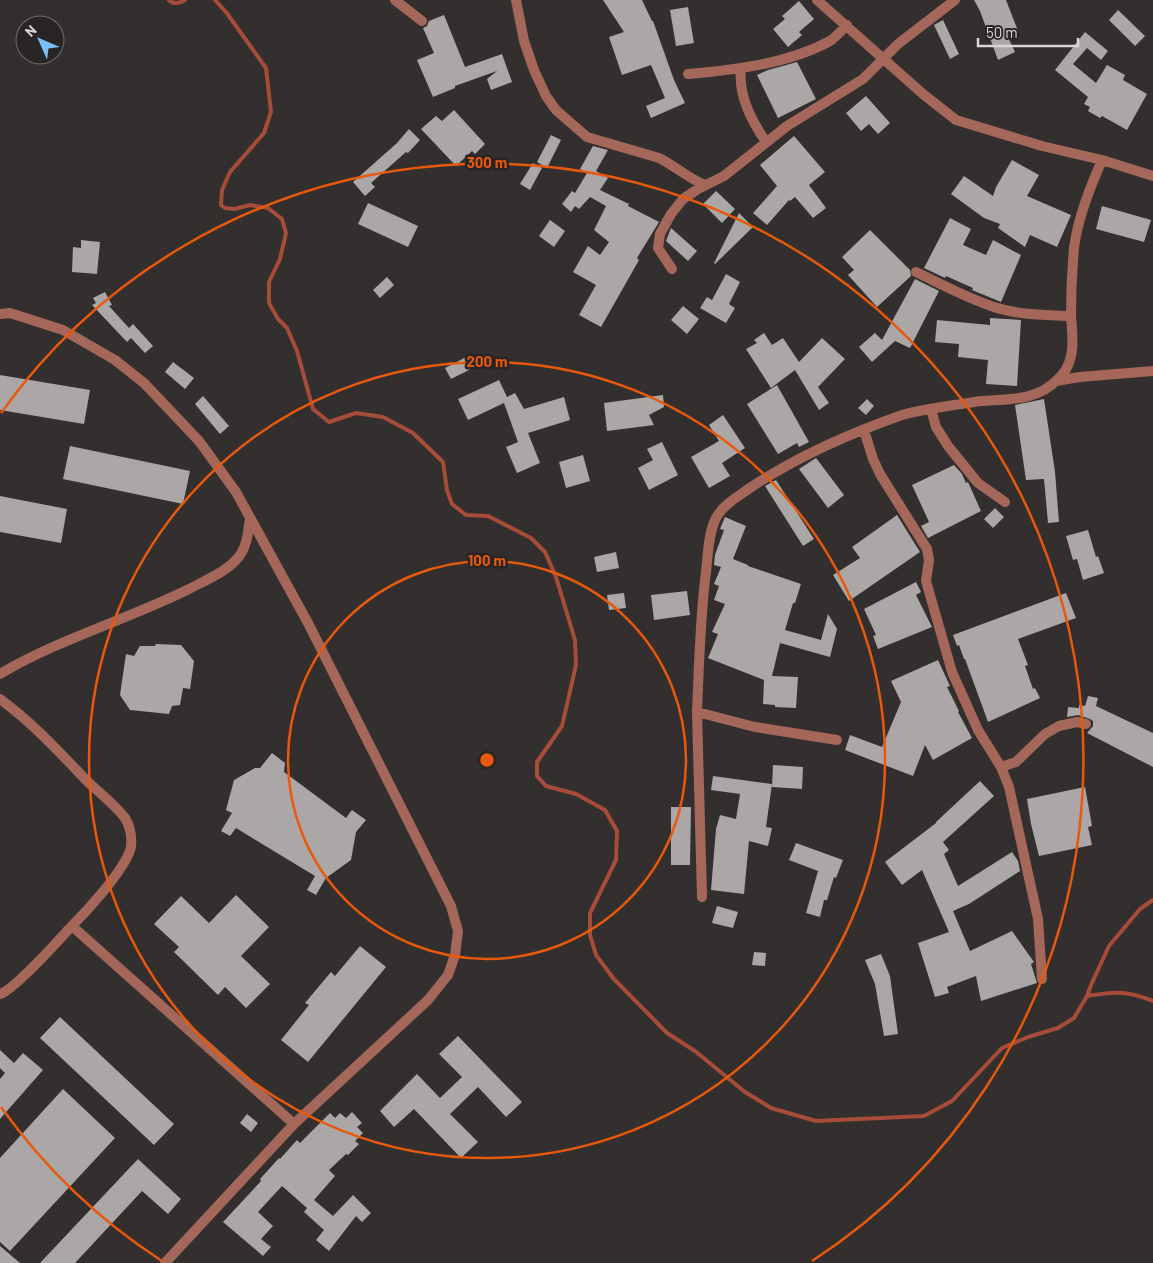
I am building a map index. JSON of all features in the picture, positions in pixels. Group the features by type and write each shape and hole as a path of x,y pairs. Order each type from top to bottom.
{"street":[{"path":"395,0 422,20"},
{"path":"516,0 529,56 546,96 556,110 587,136 659,158 692,180 706,185"},
{"path":"817,0 847,25 883,60 956,120 1153,176"},
{"path":"672,269 658,248 660,234 670,214 683,199 724,176 787,126 863,79 915,29 955,0"},
{"path":"688,74 741,68 800,54 831,40 847,25"},
{"path":"741,68 740,81 748,111 766,142"},
{"path":"702,897 697,712 702,605 710,535 716,518 728,504 764,479 806,455 864,430 904,414 931,408 1029,397 1042,392 1056,381 1067,368 1072,355 1073,333 1071,316 1074,247 1080,218 1102,160"},
{"path":"916,272 960,294 995,308 1026,314 1071,316"},
{"path":"0,314 10,313 63,330 115,360 144,383 199,441 236,492 308,623 451,906 458,931 455,955 448,976 428,1000 294,1124 165,1263"},
{"path":"1056,381 1080,377 1153,371"},
{"path":"931,408 936,427 948,446 978,483 1005,502"},
{"path":"864,430 880,474 927,549 926,581 952,672 978,730 1001,767 1009,787 1038,919 1042,979"},
{"path":"0,674 20,662 158,603 212,577 236,560 247,541 250,518"},
{"path":"0,700 27,722 91,784 124,818 131,830 130,848 124,862 112,880 72,926 11,988 0,994"},
{"path":"697,712 755,727 837,740"},
{"path":"1001,767 1016,762 1045,734 1059,726 1077,722 1086,724"},
{"path":"72,926 294,1124"}],"building":[{"path":"603,0 642,0 653,21 674,80 685,103 651,118 646,106 665,98 651,65 622,75 609,37 624,32"},
{"path":"974,0 1006,0 1018,31 1007,35 1015,52 998,60"},
{"path":"799,1 814,19 799,32 802,35 788,47 773,29 785,19 782,16"},
{"path":"688,7 694,43 676,46 670,10"},
{"path":"1118,10 1145,36 1135,46 1109,20"},
{"path":"444,15 465,67 502,54 512,82 491,90 487,79 497,71 455,86 455,88 433,97 417,60 434,53 423,28 427,26 429,21"},
{"path":"943,20 959,54 950,59 934,25"},
{"path":"1085,32 1108,51 1101,60 1087,48 1073,64 1096,83 1107,65 1125,75 1123,80 1147,94 1127,130 1102,116 1100,118 1088,111 1090,107 1084,104 1088,97 1055,70"},
{"path":"797,62 816,99 778,118 757,75"},
{"path":"866,96 890,123 878,134 869,124 861,131 846,113"},
{"path":"454,110 485,144 475,154 472,151 456,166 421,129 436,116 442,121"},
{"path":"409,129 420,140 408,153 406,152 371,183 375,187 365,196 353,182 397,143"},
{"path":"551,135 561,140 547,168 537,162"},
{"path":"794,136 825,172 809,185 826,208 813,218 795,197 789,200 767,225 753,213 777,186 760,165"},
{"path":"593,146 608,150 596,171 608,178 600,190 629,204 628,206 659,222 637,258 639,260 601,327 579,315 596,285 573,272 588,246 600,255 609,242 594,230 606,206 590,197 579,209 575,206 571,212 562,204 572,191 575,193 587,173 580,169"},
{"path":"1012,160 1039,175 1027,196 1071,215 1057,247 1030,235 1025,247 998,228 1000,224 984,218 951,194 964,176 993,196 996,187"},
{"path":"533,163 542,168 530,190 520,184"},
{"path":"716,191 735,209 722,223 703,204"},
{"path":"368,203 418,226 408,247 358,224"},
{"path":"1102,206 1151,220 1144,242 1096,229"},
{"path":"739,213 753,227 715,264 714,263"},
{"path":"950,218 971,229 963,245 986,255 993,240 1021,255 1001,302 972,290 973,288 946,276 945,278 924,268"},
{"path":"550,220 565,231 554,247 539,236"},
{"path":"671,228 697,251 688,261 666,241"},
{"path":"870,230 910,270 911,276 877,307 848,275 854,270 842,257"},
{"path":"81,240 100,242 97,274 72,272 73,247 81,248"},
{"path":"726,274 740,282 729,304 735,308 726,323 700,308 707,297 712,300"},
{"path":"387,277 394,285 380,298 373,290"},
{"path":"915,279 939,291 910,348 895,341 872,362 859,347 875,333 882,340"},
{"path":"105,292 112,305 109,306 129,328 133,324 153,346 145,353 131,338 127,342 92,305 96,303 93,298"},
{"path":"683,306 699,319 687,334 671,320"},
{"path":"990,318 1021,320 1017,386 986,384 988,360 958,357 959,344 935,342 937,320 990,325"},
{"path":"764,333 772,345 783,338 799,362 822,338 845,359 818,387 829,403 819,410 795,370 771,388 746,349 757,343 754,340"},
{"path":"472,354 477,366 451,379 445,368"},
{"path":"173,362 194,378 185,389 165,372"},
{"path":"0,375 90,390 84,424 0,410"},
{"path":"499,380 507,397 515,393 524,409 564,397 570,420 528,433 540,463 517,473 506,447 518,442 504,403 468,420 458,399"},
{"path":"777,385 809,442 799,447 797,443 778,454 747,404"},
{"path":"663,395 664,407 649,415 654,425 607,431 604,403"},
{"path":"203,396 229,426 220,434 195,404"},
{"path":"867,399 874,406 866,415 858,408"},
{"path":"1044,399 1055,472 1059,522 1048,523 1044,479 1026,480 1015,405"},
{"path":"723,415 745,448 722,463 730,476 709,488 691,457 719,441 709,425"},
{"path":"662,442 678,475 649,490 638,468 653,460 647,449"},
{"path":"70,446 190,471 183,504 63,479"},
{"path":"583,455 590,481 566,488 559,462"},
{"path":"816,458 844,495 828,508 799,469"},
{"path":"954,465 962,474 966,483 968,482 981,511 928,538 921,526 929,522 912,485"},
{"path":"776,480 814,539 803,546 765,486"},
{"path":"0,496 67,509 61,543 0,532"},
{"path":"995,508 1004,517 993,528 984,519"},
{"path":"897,515 920,552 849,601 833,575 860,558 852,547"},
{"path":"725,517 746,526 733,559 801,584 785,630 821,640 828,614 837,629 830,657 780,643 772,676 798,677 796,708 775,707 775,705 763,704 764,680 708,658 718,634 712,632 725,604 714,600 719,586 714,584 721,567 714,565 715,555 724,530 720,529"},
{"path":"1088,530 1096,557 1098,556 1104,573 1083,580 1077,559 1073,560 1066,536"},
{"path":"616,552 619,568 597,572 594,557"},
{"path":"916,582 921,592 916,595 932,627 878,649 873,636 876,635 864,609"},
{"path":"687,591 690,615 654,620 651,595"},
{"path":"624,593 626,608 609,610 607,595"},
{"path":"1066,593 1076,618 1018,639 1028,665 1025,666 1033,689 1035,688 1040,698 988,722 965,659 953,635"},
{"path":"156,644 181,645 194,661 190,689 183,688 180,705 172,706 169,714 130,710 120,695 126,654 134,656 140,646 155,646"},
{"path":"938,660 950,686 947,687 972,738 933,760 925,745 913,776 845,750 850,735 882,747 901,702 891,681"},
{"path":"1088,696 1098,698 1096,706 1153,733 1153,767 1087,733 1093,726 1093,721 1090,719 1078,715 1067,717 1068,707 1079,708 1079,705 1085,706"},
{"path":"272,753 285,763 284,772 346,818 352,810 366,820 356,832 351,860 326,878 316,895 307,890 315,876 236,828 230,836 221,831 232,813 226,810 234,780 255,768 260,768"},
{"path":"773,765 803,767 802,789 772,787"},
{"path":"713,776 772,784 766,827 772,828 768,846 749,841 744,894 711,890 716,829 720,815 736,819 740,794 711,790"},
{"path":"980,781 994,796 943,842 949,850 944,854 958,886 1012,852 1018,861 1020,871 969,904 953,911 970,951 1012,931 1034,962 1031,964 1037,983 981,1001 976,976 947,987 949,993 935,997 918,943 949,932 922,870 902,885 885,862 936,823"},
{"path":"1085,787 1092,826 1088,827 1092,845 1039,856 1027,799"},
{"path":"671,807 691,807 690,865 671,865"},
{"path":"796,843 843,860 836,878 834,877 827,900 824,900 820,917 806,913 818,871 789,860"},
{"path":"236,895 269,927 241,956 270,984 246,1008 225,987 218,995 174,952 179,947 154,924 181,896 209,923"},
{"path":"717,906 738,912 733,928 712,923"},
{"path":"360,946 386,967 308,1062 281,1040 309,1005 305,1003 331,972 335,976"},
{"path":"754,952 766,953 765,966 752,965"},
{"path":"881,954 890,976 898,1034 884,1036 875,984 865,960"},
{"path":"60,1017 174,1124 154,1145 40,1038"},
{"path":"458,1036 522,1102 506,1117 478,1087 450,1114 478,1142 461,1158 414,1109 394,1127 380,1111 417,1074 440,1098 462,1077 439,1054"},
{"path":"0,1050 14,1063 23,1053 43,1070 0,1119 0,1079 5,1073 0,1068"},
{"path":"63,1089 115,1138 10,1251 0,1242 0,1158"},
{"path":"352,1112 362,1123 357,1127 363,1133 355,1141 359,1144 329,1170 335,1176 314,1200 333,1216 353,1195 371,1213 362,1222 356,1216 329,1251 316,1240 324,1230 304,1212 307,1208 282,1186 258,1212 273,1226 261,1239 271,1247 263,1256 223,1222 297,1140 300,1143 330,1113 335,1118 340,1113 346,1118"},
{"path":"247,1114 258,1123 251,1132 240,1123"},
{"path":"138,1159 181,1199 168,1214 142,1191 75,1263 40,1263"},
{"path":"0,1246 20,1263 0,1263"}],"waterway":[{"path":"169,0 173,3 185,0"},
{"path":"215,0 226,12 266,68 271,112 264,133 230,172 222,190 221,205 225,208 235,209 250,205 268,208 282,219 286,233 280,259 269,282 269,303 278,319 287,328 297,351 313,409 329,422 356,413 383,417 413,433 443,462 447,490 452,504 466,515 488,516 531,538 545,552 556,577 575,640 576,665 562,726 537,762 537,776 546,786 576,794 605,810 617,831 616,860 590,913 590,935 596,955 613,978 667,1033 695,1051 745,1092 771,1108 816,1121 924,1116 952,1101 1002,1048 1028,1037 1058,1028 1074,1018 1087,996 1109,946 1140,909 1153,900"},
{"path":"1087,996 1121,993 1153,1001"}]}
